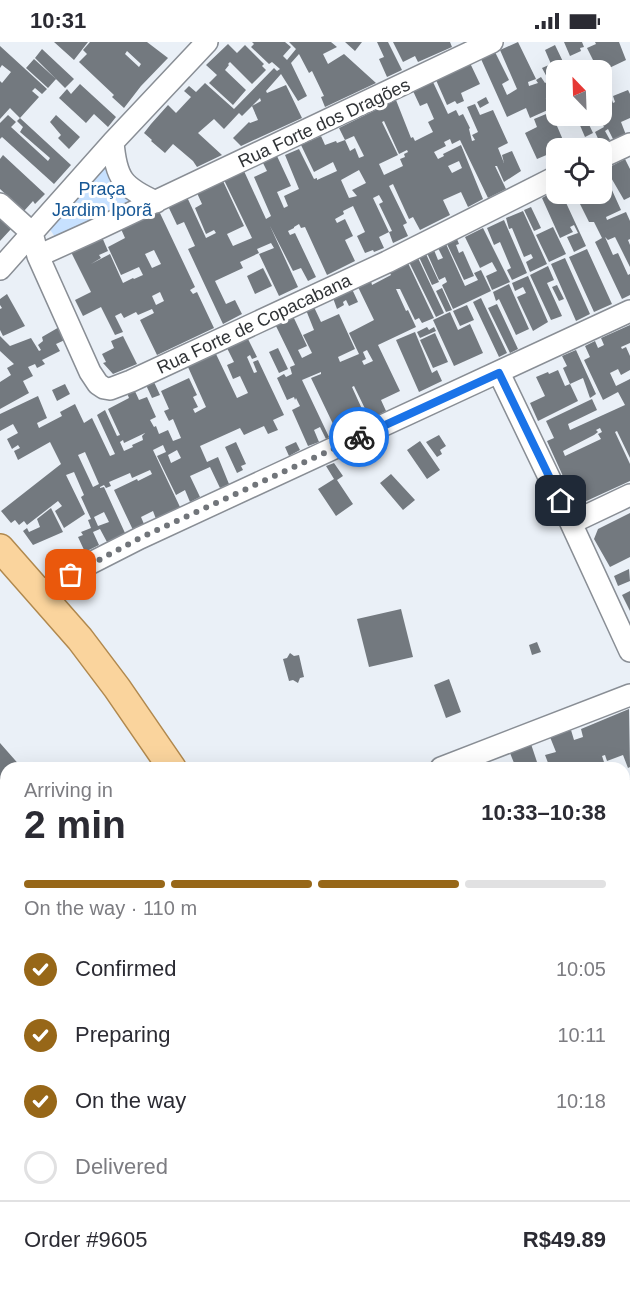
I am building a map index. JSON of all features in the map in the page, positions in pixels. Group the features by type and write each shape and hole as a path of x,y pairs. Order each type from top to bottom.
{"main road":[{"path":"0,548 80,639 168,762"}],"street":[{"path":"0,269 113,142 207,42"},
{"name":"Rua Forte dos Dragões","path":"38,256 492,42"},
{"path":"113,142 114,161 120,176 134,192 156,202"},
{"path":"612,152 630,144"},
{"name":"Rua Forte de Copacabana","path":"32,233 38,256 90,372 98,384 104,388 110,388 131,381 224,339 366,272 546,182"},
{"path":"0,204 32,233"},
{"path":"39,594 140,538 630,311"},
{"path":"499,373 630,651"},
{"path":"571,523 630,495"},
{"path":"457,762 630,695"}],"green space":[{"name":"Praça Jardim Iporã","path":"109,162 139,204 57,240 49,228"}],"building":[{"path":"54,42 88,42 74,60"},
{"path":"90,42 147,42 168,58 124,108 112,97 114,95 79,62 87,54 83,50","holes":["127,51 141,64 139,67 125,54"]},
{"path":"252,42 285,42 291,47 283,56 287,60 296,49 289,42 331,42 337,47 323,54 328,64 344,54 376,83 325,107 321,97 324,96 312,71 309,73 299,54 291,63 307,96 298,101 281,74 266,91 267,93 286,85 302,118 241,146 233,138 249,122 258,120 252,106 242,116 239,113 224,129 214,119 198,133 222,155 197,167 173,144 165,153 151,141 144,133 168,105 176,113 191,97 184,91 189,86 196,92 205,83 234,109 274,68 277,71 280,69 272,62 269,64 251,47 254,44"},
{"path":"345,42 362,42 355,51"},
{"path":"377,42 388,42 402,70 387,77 379,59 384,57"},
{"path":"393,42 450,42 452,47 418,62 415,56 403,62"},
{"path":"518,42 536,79 528,82 529,86 538,83 536,80 541,77 546,82 546,111 530,118 526,108 507,117 481,59 495,52 509,80 502,84 507,95 517,89 500,50"},
{"path":"564,42 582,42 584,47 570,56"},
{"path":"595,42 619,42 626,60 612,67 612,60 593,60 587,48 596,44"},
{"path":"228,44 237,53 245,45 264,64 262,66 266,70 252,84 230,62 228,64 225,70 246,90 233,105 209,83 217,75 206,65"},
{"path":"555,45 562,60 549,60 545,50"},
{"path":"0,46 47,89 42,94 35,88 32,91 39,97 20,118 10,108 0,119 0,81 2,83 11,72 2,65 0,68"},
{"path":"42,49 74,79 65,88 35,58"},
{"path":"34,59 56,79 48,88 26,68"},
{"path":"470,63 480,84 461,93 464,101 457,104 455,101 447,105 436,80"},
{"path":"433,82 448,114 456,110 459,116 463,114 470,128 472,141 475,140 472,135 478,132 467,107 475,104 480,115 493,110 508,143 498,148 504,163 502,155 512,151 521,171 504,182 495,166 506,189 488,198 460,140 452,144 450,139 444,142 446,146 434,152 438,159 461,145 483,199 468,207 461,192 443,200 450,215 420,230 413,217 409,219 393,184 389,186 407,223 403,225 408,236 393,243 389,232 379,237 384,248 365,253 357,236 365,232 353,206 343,211 344,214 335,219 337,223 345,219 353,236 345,240 355,261 327,275 305,227 301,228 299,224 288,231 290,235 295,233 316,277 308,281 301,268 293,271 270,226 298,287 279,296 259,254 274,248 271,243 257,249 259,253 240,262 243,268 215,281 226,304 235,300 242,314 223,324 188,249 195,246 184,222 177,225 168,206 187,197 206,238 216,233 214,230 206,234 195,208 202,204 197,193 223,181 244,226 227,234 233,246 252,238 224,180 244,171 266,219 271,216 254,177 267,171 263,163 277,156 291,186 277,192 284,208 288,206 284,196 299,189 285,155 299,149 314,179 317,178 317,180 337,171 333,162 314,172 301,145 321,136 325,145 336,141 337,143 345,140 339,128 396,100 411,138 413,137 415,141 433,132 428,122 434,119 427,103 420,106 413,91","holes":["384,121 399,154 407,150 408,152 400,159 403,166 384,175 379,164 398,155 382,122","354,136 364,156 359,158 355,148 350,151 345,140","459,161 462,168 452,173 448,166","359,170 366,183 352,190 357,196 349,198 341,180","379,195 383,202 379,204 392,231 389,232 373,198"]},
{"path":"80,84 116,117 108,127 94,114 86,123 59,98 67,89 71,94"},
{"path":"628,90 630,94 630,118 621,122 626,135 614,141 608,129 605,131 609,138 598,138 595,132 603,126 612,126 612,100 613,103 615,102 613,96"},
{"path":"486,97 489,103 480,108 477,102"},
{"path":"546,114 546,126 557,126 562,138 546,138 546,155 537,159 525,133 537,127 534,119"},
{"path":"8,115 16,122 11,127 48,161 50,158 20,132 23,127 17,121 20,118 71,165 54,184 2,137 0,139 0,123"},
{"path":"56,115 80,137 69,149 58,138 61,135 50,122"},
{"path":"580,126 590,126 593,133 585,137"},
{"path":"3,155 45,194 35,204 33,201 24,211 0,189 0,159"},
{"path":"625,159 630,169 630,197 624,200 612,179 612,166"},
{"path":"612,190 621,210 606,217 607,220 626,212 630,221 630,239 628,240 630,267 615,237 608,240 605,237 613,255 618,253 628,275 630,274 630,295 622,299 595,242 602,238 594,222 589,222 580,204 612,204"},
{"path":"546,196 546,204 567,204 586,246 574,252 567,237 578,233 574,225 570,227 573,232 560,238 542,198"},
{"path":"531,207 541,228 534,231 524,210"},
{"path":"159,211 195,287 190,290 193,294 197,292 214,328 157,355 140,320 154,313 152,309 138,315 136,312 124,318 121,313 115,316 123,332 115,335 101,307 83,316 75,300 91,292 71,252 102,237 108,251 99,255 101,258 91,264 110,254 123,283 143,275 139,267 121,275 108,247 125,238 121,229","holes":["154,250 161,264 152,268 145,254","160,292 164,301 156,305 152,296"]},
{"path":"523,211 547,264 530,272 526,262 533,258 531,254 524,257 512,228 509,229 506,218"},
{"path":"0,218 11,229 0,241"},
{"path":"504,220 527,273 512,280 507,270 511,268 500,242 494,245 487,228"},
{"path":"553,227 566,254 549,262 536,235"},
{"path":"483,228 510,282 492,290 486,276 497,271 492,262 480,268 465,237"},
{"path":"457,239 459,244 456,245 459,253 463,251 474,276 464,280 447,244"},
{"path":"446,244 465,286 478,280 474,273 481,270 491,291 453,309 442,285 447,282 445,277 439,280 427,253 434,250 438,260 443,258 438,248"},
{"path":"587,249 612,304 594,312 569,257"},
{"path":"426,254 439,282 432,285 419,257"},
{"path":"418,258 444,313 436,317 409,262"},
{"path":"565,258 590,314 576,321 551,264"},
{"path":"408,263 434,318 422,323 419,318 415,320 400,289 396,289 416,327 378,345 400,391 381,400 386,411 370,419 354,386 352,387 367,420 347,429 343,420 333,424 311,378 321,372 302,380 329,437 326,439 320,427 314,430 319,442 308,446 292,410 300,406 294,397 287,400 277,378 284,374 286,377 292,374 290,367 295,365 275,324 293,316 307,346 298,350 302,358 312,353 303,335 314,330 306,310 314,307 321,322 339,314 355,349 338,357 340,362 359,354 349,333 374,320 358,287 371,281 372,285 391,275 389,271","holes":["367,350 373,361 364,365 362,361 366,359 363,352"]},
{"path":"548,266 554,280 547,283 562,316 551,320 530,275"},
{"path":"263,268 272,286 255,294 247,276"},
{"path":"528,276 548,322 533,331 517,297 526,293 523,287 515,291 512,283"},
{"path":"509,284 529,329 516,335 499,299 496,301 493,292"},
{"path":"557,285 564,299 559,301 552,287"},
{"path":"442,288 452,310 446,312 436,291"},
{"path":"352,289 358,302 349,306 346,300 343,302 344,305 337,309 333,298"},
{"path":"7,294 25,326 3,336 0,330 0,309 2,308 0,299"},
{"path":"481,298 507,353 499,357 473,302"},
{"path":"497,304 518,349 510,353 488,308"},
{"path":"467,305 474,320 460,326 453,311"},
{"path":"450,312 458,330 470,324 483,353 454,366 433,320"},
{"path":"630,325 630,343 621,347 622,349 626,347 630,356 630,370 621,375 618,369 610,373 616,386 630,379 630,458 617,431 615,432 630,464 630,481 582,503 576,500 583,482 582,478 567,485 547,441 554,438 546,421 592,399 597,410 568,424 570,430 625,405 618,392 603,400 584,360 590,357 585,346 595,341 598,348 604,345 601,338","holes":["600,428 602,432 598,434 601,439 565,456 563,451 594,435"]},
{"path":"61,326 67,339 56,344 60,351 42,360 45,364 37,368 35,364 28,367 33,376 23,381 29,393 0,409 0,382 11,375 7,368 14,364 0,351 0,336 10,346 31,338 39,351 41,350 38,345 43,341 42,337"},
{"path":"427,327 429,330 434,327 436,331 420,338 417,332"},
{"path":"415,332 432,373 437,370 442,381 419,392 396,340"},
{"path":"435,333 448,362 433,368 420,340"},
{"path":"123,336 137,364 113,374 103,363 106,362 102,354 114,348 111,341"},
{"path":"247,337 257,357 252,359 250,355 247,357 254,373 257,372 253,362 258,360 284,415 273,420 278,430 268,434 264,426 244,435 240,428 200,446 207,462 218,457 229,484 220,488 210,467 190,476 200,497 190,502 185,490 176,495 157,456 166,452 163,445 153,450 180,507 156,519 153,511 141,517 144,524 133,530 114,490 152,474 150,470 132,478 130,473 109,482 111,486 106,488 104,485 100,488 104,487 125,533 107,542 100,529 93,532 99,545 85,552 78,537 83,535 81,532 91,528 88,520 91,519 81,497 84,495 74,472 66,475 85,514 64,528 55,511 62,506 58,501 27,525 24,521 19,525 15,520 11,523 1,511 61,464 50,442 18,460 14,451 20,448 18,445 12,449 7,439 18,433 13,424 0,431 0,414 38,396 47,418 37,423 39,428 62,416 60,412 75,404 84,423 92,418 110,456 115,454 97,415 105,410 117,436 120,435 108,409 129,398 127,393 134,389 139,400 147,397 156,417 150,420 154,427 156,426 159,434 168,430 173,441 181,438 173,419 169,421 164,411 169,409 161,391 189,378 197,395 193,397 198,407 193,409 195,413 206,407 188,367 216,354 237,398 248,393 240,376 233,379 227,365 234,362 227,348","holes":["145,433 142,436 143,440 124,451 120,442 123,440 124,443","177,450 181,458 171,463 168,455","85,452 99,484 93,487 78,455","104,512 109,522 98,526 94,517"]},
{"path":"278,348 288,369 279,373 269,352"},
{"path":"576,350 596,394 590,398 583,378 570,384 563,368 567,366 562,356"},
{"path":"558,370 565,386 570,384 578,401 538,421 530,403 545,396 536,377"},
{"path":"154,382 160,395 152,398 146,385"},
{"path":"65,384 70,394 57,401 52,390"},
{"path":"439,435 446,446 440,450 442,454 437,457 426,442"},
{"path":"420,441 440,470 427,479 407,450"},
{"path":"236,442 246,464 241,466 243,470 237,473 225,447"},
{"path":"296,442 300,450 289,456 285,447"},
{"path":"334,463 343,476 337,480 353,504 336,516 318,489 334,479 326,466"},
{"path":"391,474 415,500 403,510 380,483"},
{"path":"51,508 63,532 33,545 23,531 27,528 29,532 40,527 37,519"},
{"path":"630,513 630,557 610,567 594,539 598,529"},
{"path":"629,569 630,581 618,586 614,576"},
{"path":"630,591 630,611 622,595"},
{"path":"401,609 413,657 369,667 357,619"},
{"path":"537,642 541,652 532,655 529,645"},
{"path":"290,653 294,656 299,655 304,677 300,678 298,683 293,680 289,681 283,659 287,658"},
{"path":"449,679 461,712 446,718 434,685"},
{"path":"629,709 630,762 626,762 623,755 607,761 605,755 602,756 604,762 548,762 545,755 556,752 550,737 571,730 574,740 583,737 581,729"},
{"path":"0,743 17,762 0,762"},
{"path":"531,744 537,762 514,762 510,753"}],"way so far":[{"path":"71,575 140,538 359,437"}],"route":[{"path":"359,437 499,373 561,501"}]}
